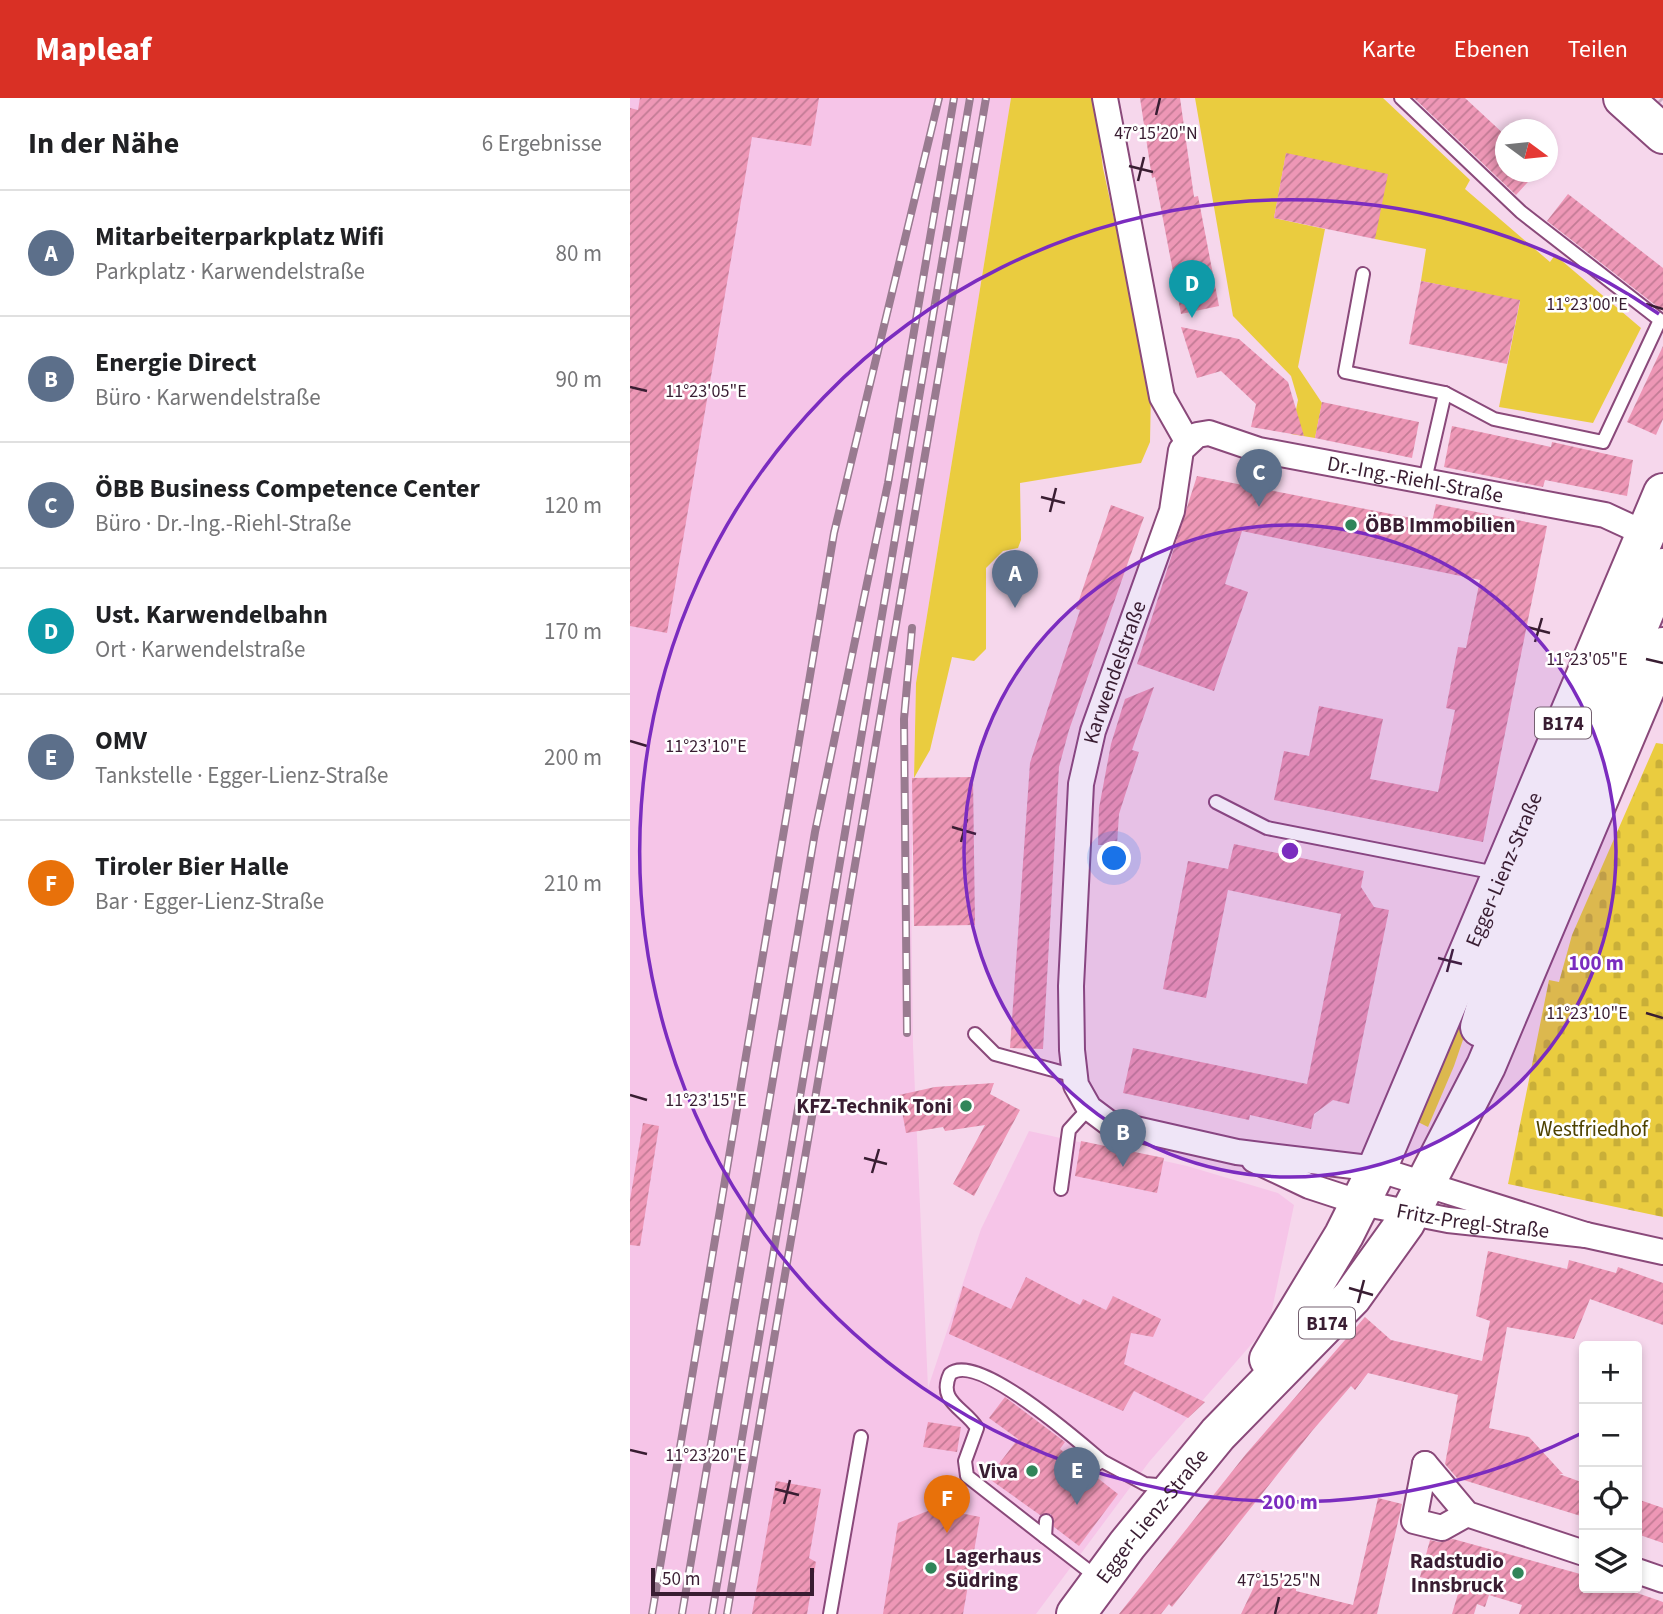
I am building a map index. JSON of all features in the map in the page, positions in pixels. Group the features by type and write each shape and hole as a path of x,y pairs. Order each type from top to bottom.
{"main road":[{"path":"1623,98 1659,135"},
{"name":"Egger-Lienz-Straße","path":"1230,1420 1302,1307 1361,1203 1377,1169 1644,533 1663,494"},
{"name":"Egger-Lienz-Straße","path":"1451,1130 1503,949 1663,568"},
{"name":"Egger-Lienz-Straße","path":"1076,1614 1230,1420 1352,1297 1418,1198 1486,1066 1663,647"}],"street":[{"path":"1105,98 1162,397 1187,441"},
{"name":"Dr.-Ing.-Riehl-Straße","path":"1187,441 1209,433 1258,450 1605,515 1644,533"},
{"name":"Karwendelstraße","path":"1089,1108 1076,1085 1071,986 1081,784 1093,731 1172,511 1178,462 1187,441"},
{"path":"1089,1108 1109,1123 1237,1152 1377,1169"},
{"path":"1237,1152 1309,1186 1361,1203"},
{"name":"Fritz-Pregl-Straße","path":"1377,1169 1418,1198 1586,1235"},
{"name":"Fritz-Pregl-Straße","path":"1361,1203 1418,1198 1663,1252"},
{"path":"1467,1514 1579,1551"},
{"path":"1642,1573 1663,1580"}],"lane":[{"path":"1363,274 1345,372 1445,393 1494,419 1602,442 1660,320 1521,212 1401,98"},
{"path":"1425,480 1445,393"},
{"path":"1216,803 1267,828 1500,873"},
{"path":"975,1034 995,1054 1075,1076"},
{"path":"1061,1189 1069,1130 1089,1108"},
{"path":"1101,1580 967,1476 965,1461 976,1428 948,1398 946,1387 950,1374 961,1368 991,1380 1034,1406 1102,1461 1145,1484 1175,1486"},
{"path":"830,1614 860,1437"},
{"path":"1087,1470 1102,1461"},
{"path":"1045,1536 1046,1521"}],"shaded area":[{"path":"630,98 1011,98 916,683 911,892 913,1046 928,1388 981,1229 1029,1131 1187,1166 1278,1193 1294,1205 1269,1324 1149,1462 1036,1614 630,1614"}],"green space":[{"path":"1011,98 1094,98 1103,168 1151,389 1150,442 1141,463 1020,483 1021,540 1018,548 1003,551 986,568 986,649 974,661 952,657 930,750 914,778 916,683"},
{"path":"1195,98 1383,98 1470,180 1465,189 1550,262 1555,255 1641,328 1593,423 1499,407 1520,301 1421,281 1426,249 1375,239 1286,154 1274,218 1325,229 1298,367 1322,403 1315,438 1291,434 1298,400 1291,376 1233,316"},
{"name":"Westfriedhof","path":"1656,743 1663,744 1663,1217 1508,1184 1549,980 1559,982 1572,935"},
{"path":"1478,996 1454,1066 1428,1127 1418,1122 1464,1006"}],"building":[{"path":"640,98 819,98 811,146 752,137 667,633 630,626 630,108 638,110"},
{"path":"1140,98 1180,98 1194,197 1198,196 1219,306 1181,314 1155,177 1152,178"},
{"path":"1414,98 1465,98 1495,126 1495,175"},
{"path":"1286,153 1388,174 1375,239 1274,218"},
{"path":"1502,182 1528,182 1516,195"},
{"path":"1568,194 1663,268 1663,311 1547,221"},
{"path":"1421,281 1520,300 1507,364 1409,344"},
{"path":"1181,327 1239,339 1288,382 1304,436 1251,427 1256,404 1221,371 1197,378"},
{"path":"1663,346 1663,419 1656,435 1627,422"},
{"path":"1322,402 1419,422 1412,458 1315,438"},
{"path":"1452,426 1551,447 1552,442 1633,460 1627,496 1545,480 1543,487 1444,467"},
{"path":"1197,476 1432,522 1436,504 1547,526 1483,842 1274,800 1284,751 1309,756 1319,706 1383,719 1370,779 1438,792 1455,710 1446,708 1458,647 1466,648 1480,580 1242,531 1225,584 1248,592 1214,691 1137,664"},
{"path":"1111,505 1144,517 1069,730 1059,767 1043,1049 1010,1048 1030,763 1080,610 1076,609"},
{"path":"1154,687 1132,750 1139,752 1119,814 1117,845 1098,845 1099,808 1111,744 1125,699"},
{"path":"973,777 975,925 914,926 912,778"},
{"path":"1234,844 1364,871 1361,887 1374,907 1389,910 1349,1104 1333,1100 1314,1114 1311,1129 1250,1115 1249,1120 1123,1093 1133,1048 1307,1084 1341,914 1228,890 1206,998 1163,989 1188,861 1228,869"},
{"path":"994,1083 990,1094 1020,1110 974,1196 953,1184 985,1125 945,1131 943,1127 906,1133 899,1095 935,1087"},
{"path":"643,1123 659,1126 640,1246 630,1245 630,1200"},
{"path":"1081,1141 1164,1158 1157,1193 1075,1176"},
{"path":"1488,1251 1567,1269 1569,1260 1616,1273 1618,1267 1663,1283 1663,1325 1590,1299 1574,1339 1507,1327 1489,1428 1529,1437 1563,1474 1559,1474 1579,1481 1579,1515 1457,1478 1445,1464 1458,1395 1368,1373 1355,1390 1351,1386 1312,1431 1172,1607 1169,1604 1161,1614 1119,1614 1246,1454 1365,1317 1391,1340 1482,1361 1490,1321 1476,1316"},
{"path":"1026,1277 1080,1305 1083,1299 1106,1310 1113,1296 1161,1319 1153,1337 1131,1333 1124,1364 1205,1402 1188,1418 1134,1391 1123,1411 949,1334 963,1286 1011,1309"},
{"path":"1005,1397 1065,1442 1060,1449 1080,1465 1078,1471 1082,1477 1095,1476 1118,1494 1079,1546 1054,1527 1051,1514 1040,1515 988,1478 1018,1439 989,1418"},
{"path":"928,1422 961,1427 957,1452 923,1447"},
{"path":"776,1481 821,1489 809,1558 816,1562 807,1614 752,1614"},
{"path":"1378,1498 1402,1504 1377,1614 1241,1614 1262,1570 1296,1586 1296,1591 1353,1605"},
{"path":"1642,1501 1663,1508 1663,1543 1642,1536"},
{"name":"Lagerhaus Südring","path":"935,1508 980,1517 963,1614 883,1614 898,1523"},
{"path":"1453,1539 1579,1574 1579,1593 1637,1593 1663,1602 1663,1614 1519,1614 1522,1605 1489,1595 1485,1607 1477,1604 1474,1614 1452,1614 1460,1587 1420,1577 1430,1540 1439,1542"}],"railway":[{"path":"652,1614 834,533 939,98"},
{"path":"682,1614 815,832 888,483 954,98"},
{"path":"712,1614 970,98"},
{"path":"727,1614 986,98"},
{"path":"907,1033 904,719 912,628"}],"place":[{"name":"Ust. Karwendelbahn","path":"1192,318"},
{"name":"ÖBB Business Competence Center","path":"1259,507"},
{"name":"ÖBB Immobilien","path":"1351,525"},
{"name":"Mitarbeiterparkplatz Wifi","path":"1015,608"},
{"name":"KFZ-Technik Toni","path":"966,1106"},
{"name":"Energie Direct","path":"1123,1167"},
{"name":"Viva","path":"1032,1471"},
{"name":"OMV","path":"1077,1505"},
{"name":"Tiroler Bier Halle","path":"947,1533"},
{"name":"Lagerhaus Südring","path":"931,1568"},
{"name":"Radstudio Innsbruck","path":"1518,1573"}]}
